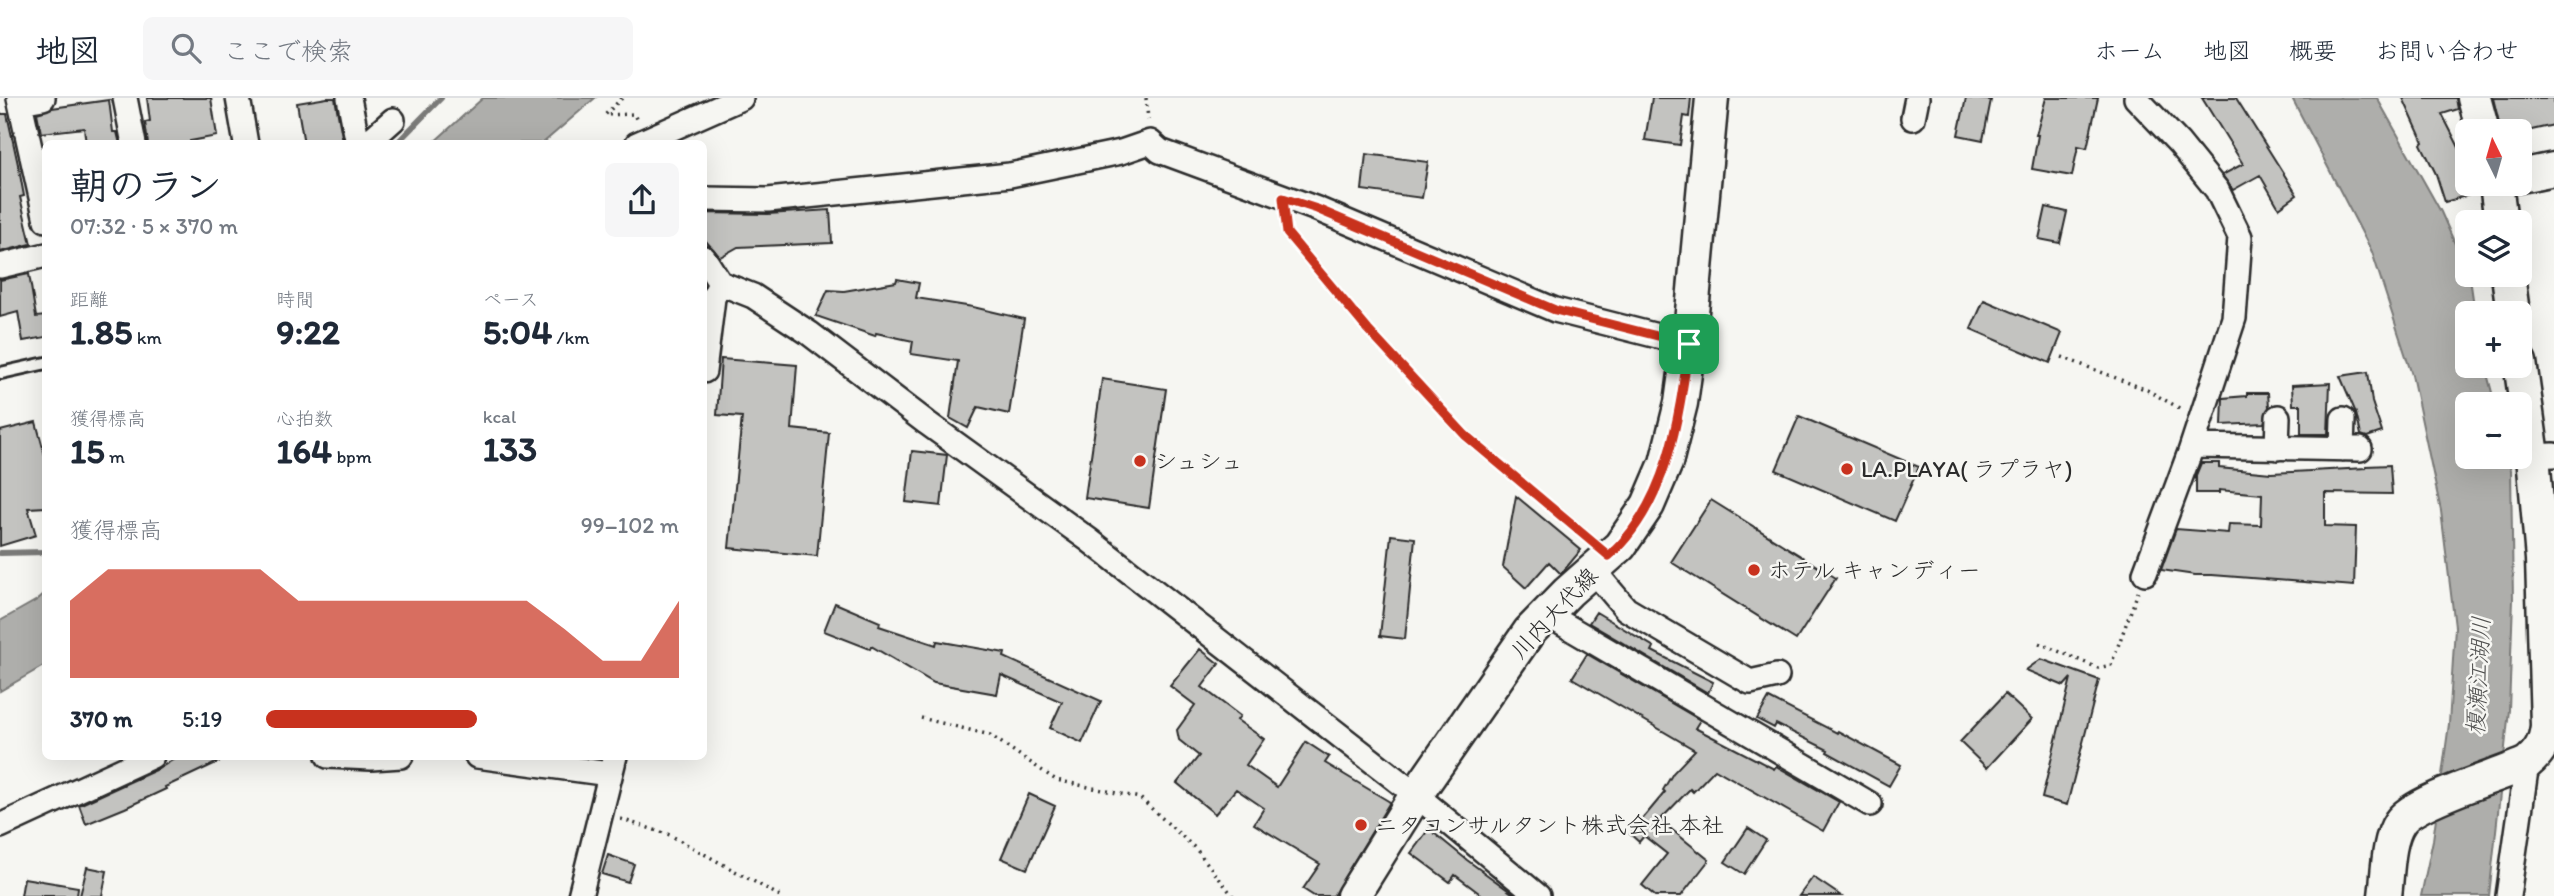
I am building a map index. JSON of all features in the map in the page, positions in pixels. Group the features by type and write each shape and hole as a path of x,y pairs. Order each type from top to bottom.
{"main road":[{"name":"川内大代線","path":"1353,896 1416,796 1529,632 1620,546 1648,505 1666,463 1681,402 1712,98"},
{"path":"2474,98 2480,119"},
{"path":"2532,174 2554,169"},
{"path":"2385,896 2393,842 2400,822 2409,813 2427,803 2520,767 2539,753 2545,741 2547,726 2542,559 2543,455 2524,378"}],"street":[{"path":"125,98 133,140"},
{"path":"238,98 245,140"},
{"path":"349,98 357,140"},
{"path":"644,140 741,98"},
{"path":"2136,98 2179,143 2217,190 2240,237 2234,318 2192,446 2145,572"},
{"path":"27,99 42,194"},
{"path":"370,140 393,120"},
{"path":"707,199 768,200 1010,175 1121,152 1150,142 1160,151 1317,209 1555,310 1689,344"},
{"path":"0,266 42,256"},
{"path":"707,263 720,283 753,296 809,333 927,423 1089,540 1416,796 1538,896"},
{"path":"707,347 713,298 720,283"},
{"path":"2277,448 2278,418"},
{"path":"2192,446 2351,449 2343,419"},
{"path":"1601,563 1626,609 1751,682 1777,676"},
{"path":"1546,614 1870,804"},
{"path":"0,825 143,760"},
{"path":"552,761 612,765 580,896"},
{"path":"2508,896 2520,767"}],"lane":[{"path":"1,373 42,364"}],"path":[{"path":"622,98 605,115 634,114 642,140"},
{"path":"1283,198 1287,233 1368,330 1465,435 1601,563"},
{"path":"2062,356 2147,390 2200,419"},
{"path":"2039,643 2098,668 2111,665 2145,572"},
{"path":"921,718 990,735 1056,780 1140,798 1196,849 1233,896"},
{"path":"602,812 670,835 780,896"}],"water":[{"path":"483,98 595,98 546,140 436,140"},
{"name":"榎瀬江湖川","path":"2292,98 2377,98 2441,212 2455,244 2455,287 2471,287 2473,301 2455,301 2455,378 2488,378 2492,392 2455,392 2455,469 2511,470 2513,600 2509,710 2489,896 2421,896 2433,840 2449,724 2455,627 2441,511 2412,375 2372,252"},
{"path":"42,596 42,667 0,691 0,621"}],"building":[{"path":"147,98 211,98 217,136 195,140 147,140 145,122 150,121"},
{"path":"335,98 343,140 303,140 297,103"},
{"path":"1652,98 1691,98 1689,117 1684,116 1680,145 1645,140"},
{"path":"1966,98 1991,100 1983,140 1958,135"},
{"path":"2046,98 2098,98 2087,148 2078,146 2072,176 2032,169 2036,135"},
{"path":"2202,98 2236,98 2297,195 2279,208 2260,175 2233,190 2222,175 2243,164"},
{"path":"2403,98 2456,98 2458,109 2442,114 2455,140 2455,196 2465,196 2445,202 2436,174 2421,144 2423,142"},
{"path":"2493,98 2554,98 2554,125 2532,130 2532,119 2498,119"},
{"path":"109,100 113,132 117,132 119,140 86,140 84,128 41,133 37,113 52,108"},
{"path":"0,114 7,114 24,196 20,197 31,244 0,252"},
{"path":"1366,154 1428,162 1422,198 1362,190"},
{"path":"2046,207 2067,212 2060,243 2039,239"},
{"path":"830,210 832,243 738,247 720,257 707,242 707,213 768,214"},
{"path":"29,274 36,317 42,316 42,338 23,341 18,312 0,317 0,280"},
{"path":"897,279 919,283 916,298 1024,319 1009,414 978,407 968,428 950,418 958,361 911,354 913,341 876,333 875,336 816,316 828,290 844,291 896,282"},
{"path":"1984,300 2062,333 2050,363 1971,329"},
{"path":"721,359 797,365 792,429 829,433 817,556 729,548 742,417 717,415"},
{"path":"2368,372 2372,402 2382,432 2367,437 2361,435 2356,413 2340,376"},
{"path":"1102,379 1166,389 1149,508 1085,498"},
{"path":"2330,383 2328,434 2301,434 2301,405 2293,405 2292,385"},
{"path":"2247,393 2268,393 2269,407 2264,423 2222,425 2223,398 2247,396"},
{"name":"LA.PLAYA( ラプラヤ)","path":"1799,416 1919,467 1895,521 1776,470"},
{"path":"36,422 42,444 42,507 28,508 36,535 0,546 0,431"},
{"path":"912,451 947,455 941,506 906,502"},
{"path":"2201,463 2219,463 2219,468 2271,473 2390,465 2392,494 2325,493 2325,526 2356,527 2354,586 2195,575 2161,570 2176,529 2228,533 2229,524 2261,525 2262,494 2219,490 2219,493 2196,493 2196,475"},
{"path":"1516,496 1581,550 1561,574 1549,562 1526,588 1503,567"},
{"name":"ホテル キャンディー","path":"1711,500 1836,578 1796,640 1671,562"},
{"path":"1391,535 1415,538 1405,639 1380,636"},
{"path":"835,603 880,622 879,626 936,645 937,641 1005,653 1004,657 1101,701 1082,743 1050,728 1062,702 1001,675 997,694 934,683 871,646 870,649 824,631"},
{"path":"1596,612 1654,647 1652,651 1713,682 1708,693 1589,623"},
{"path":"1200,649 1219,664 1202,687 1240,716 1237,720 1264,739 1246,765 1277,787 1306,742 1329,757 1325,763 1390,802 1333,896 1314,896 1303,889 1320,864 1254,824 1264,808 1236,789 1215,814 1177,783 1199,756 1179,740 1177,730 1195,705 1170,686"},
{"path":"1587,654 1700,720 1695,728 1774,769 1776,766 1839,802 1823,831 1715,769 1693,792 1690,789 1660,820 1709,860 1681,896 1655,896 1642,885 1667,854 1644,836 1639,842 1630,834 1665,792 1663,790 1673,773 1695,750 1572,678"},
{"path":"2041,659 2099,680 2067,805 2042,798 2071,678 2064,686 2026,670"},
{"path":"2005,694 2032,719 1987,768 1960,742"},
{"path":"1769,698 1901,765 1889,786 1827,752 1828,750 1776,724 1774,728 1757,719"},
{"path":"173,760 222,760 165,787 166,789 86,824 79,805"},
{"path":"1029,794 1055,806 1027,869 1001,858"},
{"path":"1748,828 1766,840 1744,874 1725,862"},
{"path":"1429,829 1516,896 1483,896 1455,875 1450,882 1411,853"},
{"path":"608,855 634,864 628,882 602,874"},
{"path":"87,867 107,871 102,896 80,896"},
{"path":"1813,877 1841,896 1799,896"},
{"path":"24,878 78,887 77,896 21,896"}],"waterway":[{"path":"400,140 441,98"},
{"path":"0,553 42,552"}],"place":[{"name":"シュシュ","path":"1140,461"},
{"name":"LA.PLAYA( ラプラヤ)","path":"1847,469"},
{"name":"ホテル キャンディー","path":"1754,570"},
{"name":"ニタコンサルタント株式会社 本社","path":"1361,825"}],"route":[{"path":"1283,198 1317,209 1555,310 1689,344 1681,402 1666,463 1648,505 1620,546 1609,556 1465,435 1368,330 1287,233 1283,198"}]}
